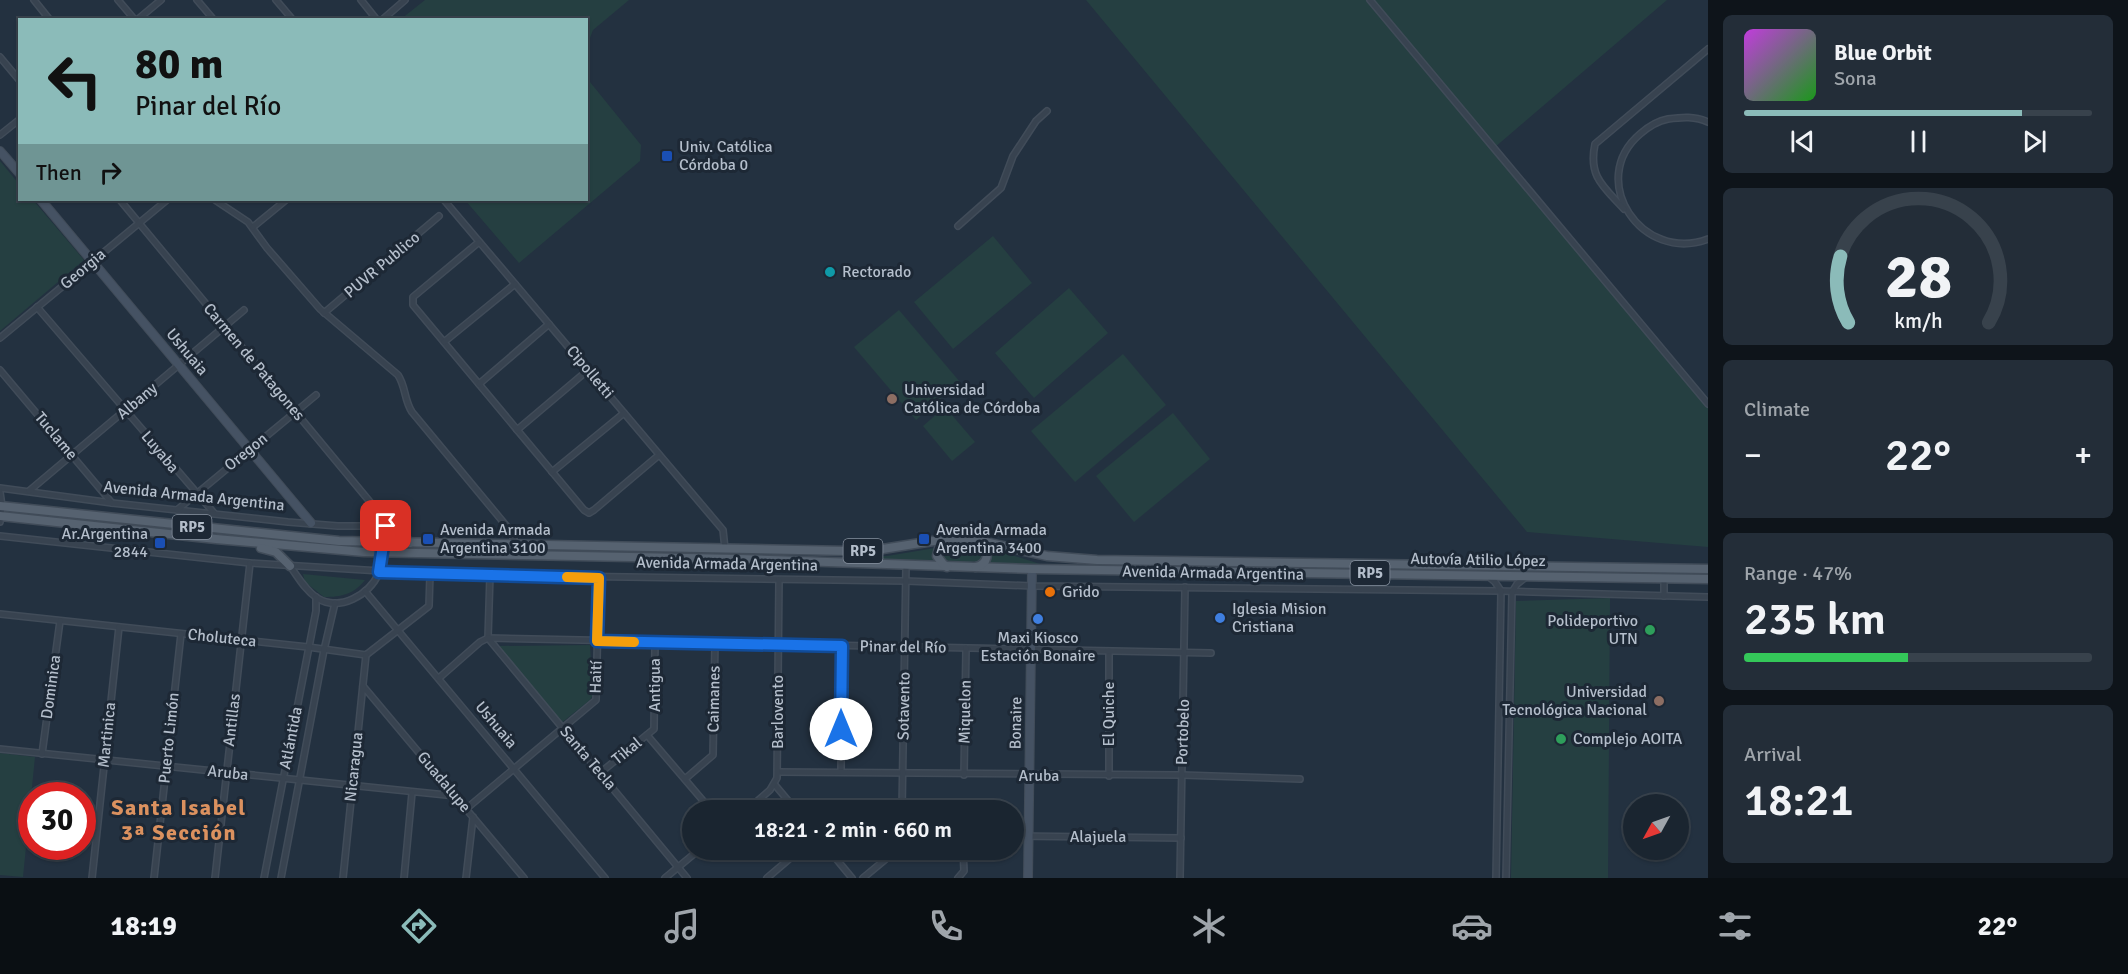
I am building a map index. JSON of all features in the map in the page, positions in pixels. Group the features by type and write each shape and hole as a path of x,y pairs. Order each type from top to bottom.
{"main road":[{"path":"0,151 18,172"},
{"name":"Ushuaia","path":"42,201 311,523"},
{"name":"Avenida Armada Argentina","path":"1,506 382,548 410,543 870,551 945,540 985,542 1047,556"},
{"name":"Avenida Armada Argentina","path":"0,516 216,539 382,548 1032,569"},
{"path":"386,526 400,533 410,543"},
{"path":"216,539 228,544 272,550 290,566"},
{"path":"945,540 940,545 937,556 947,567"},
{"path":"975,567 986,561 985,542"},
{"name":"Autovía Atilio López","path":"1047,556 1097,560 1708,569"},
{"name":"Autovía Atilio López","path":"1032,569 1708,579"},
{"name":"Bonaire","path":"1028,878 1032,569"}],"street":[{"path":"34,0 48,18"},
{"path":"118,0 134,18"},
{"path":"138,18 161,0"},
{"path":"197,0 212,18"},
{"path":"276,0 290,18"},
{"path":"361,0 375,18"},
{"path":"384,18 405,0"},
{"path":"1370,0 1708,404"},
{"path":"1708,49 1595,144 1592,159 1599,181 1639,226 1652,236 1666,242 1692,244 1708,239"},
{"path":"0,57 18,79"},
{"path":"958,226 1001,188 1013,156 1036,121 1047,111"},
{"path":"1629,215 1619,187 1620,167 1634,139 1649,126 1663,120 1693,117 1708,122"},
{"path":"0,135 18,122"},
{"name":"Carmen de Patagones","path":"121,201 296,411 380,514 386,526"},
{"name":"Georgia","path":"0,338 166,201"},
{"path":"216,201 253,227 267,248 324,313 398,375 405,387 407,405 509,529 516,544"},
{"path":"253,227 285,201"},
{"name":"Cipolletti","path":"445,201 723,530 725,549"},
{"name":"PUVR Publico","path":"324,313 439,216"},
{"path":"479,242 412,300 413,305 584,510 589,513 594,510 659,455"},
{"path":"444,342 515,284"},
{"name":"Luyaba","path":"37,307 214,514"},
{"name":"Albany","path":"29,491 244,310"},
{"path":"479,384 549,324"},
{"name":"Tuclame","path":"0,370 112,503"},
{"path":"517,430 588,370"},
{"name":"Oregon","path":"177,510 316,395"},
{"path":"552,472 624,412"},
{"path":"0,490 0,522"},
{"name":"Avenida Armada Argentina","path":"0,490 29,491 112,503 338,526 386,526"},
{"path":"290,566 303,585 316,597 335,603 351,601 365,591 379,572 386,526"},
{"name":"Avenida Armada Argentina","path":"0,536 290,566 430,574 906,581 1032,586 1501,591 1708,597"},
{"name":"Antillas","path":"215,878 250,562"},
{"name":"Sotavento","path":"902,800 906,566"},
{"path":"366,656 427,608 430,602 430,574"},
{"path":"439,678 480,642 488,638 490,575"},
{"path":"1487,576 1501,591 1496,878"},
{"path":"1506,878 1512,592 1517,584 1527,576"},
{"name":"Haití","path":"562,728 594,703 597,697 599,578"},
{"path":"1664,579 1664,596"},
{"name":"Barlovento","path":"775,785 778,772 779,580"},
{"name":"Portobelo","path":"1180,878 1185,587"},
{"name":"Ushuaia","path":"365,591 605,878"},
{"name":"Atlántida","path":"264,878 316,608 316,597"},
{"name":"Atlántida","path":"281,878 335,603"},
{"name":"Choluteca","path":"0,614 308,647 366,656"},
{"name":"Dominica","path":"42,754 60,621"},
{"name":"Martinica","path":"92,878 119,627"},
{"name":"Puerto Limón","path":"154,878 181,634"},
{"name":"Pinar del Río","path":"488,638 1211,653"},
{"name":"Santa Tecla","path":"488,638 687,878"},
{"name":"Antigua","path":"654,729 655,642"},
{"name":"Caimanes","path":"685,780 713,755 716,643"},
{"path":"841,771 842,646"},
{"name":"Miquelon","path":"964,775 966,648"},
{"name":"El Quiche","path":"1109,651 1109,776"},
{"name":"Nicaragua","path":"343,878 366,656"},
{"name":"Guadalupe","path":"363,686 524,878"},
{"path":"466,809 562,728"},
{"name":"Tikal","path":"600,773 654,729"},
{"path":"647,735 702,800"},
{"name":"Aruba","path":"0,749 456,796"},
{"name":"Aruba","path":"778,772 841,771 964,775 1300,779"},
{"path":"758,800 775,785 788,800"},
{"path":"404,878 412,793"},
{"path":"466,878 473,817"},
{"name":"Alajuela","path":"1024,837 1181,838"},
{"path":"665,878 687,860"},
{"path":"767,878 788,860"},
{"path":"837,860 852,878"},
{"path":"863,878 885,860"},
{"path":"958,878 964,871 964,860"}],"green space":[{"path":"425,0 629,0 593,30 588,43 588,18 402,18"},
{"path":"1086,0 1667,0 1494,148 1708,404 1708,547 1527,532"},
{"path":"588,75 590,82 641,145 640,161 519,263 466,201 588,201"},
{"path":"0,161 18,183 18,201 34,201 84,260 0,331"},
{"path":"993,236 1032,283 953,349 914,302"},
{"path":"1069,288 1108,333 1034,398 995,353"},
{"path":"899,310 960,382 916,420 854,347"},
{"path":"1123,354 1166,405 1075,482 1031,431"},
{"path":"945,407 975,442 952,461 923,426"},
{"path":"1173,413 1210,459 1134,522 1096,476"},
{"path":"945,546 980,546 985,550 985,558 963,562 941,558 941,551"},
{"path":"935,548 936,561 834,560 834,558 887,556"},
{"path":"990,548 1040,564 988,564"},
{"path":"303,574 365,580 347,594 324,597 305,582"},
{"name":"Complejo AOITA","path":"1610,598 1608,878 1511,878 1516,601"},
{"path":"590,645 593,695 560,724 497,646"},
{"path":"0,753 35,757 32,782 18,782 18,860 25,860 23,877 0,875"}],"slow traffic":[{"path":"567,577 599,578 597,641 634,642"}],"place":[{"name":"Univ. Católica Córdoba 0","path":"667,156"},
{"name":"Rectorado","path":"830,272"},
{"name":"Universidad Católica de Córdoba","path":"892,399"},
{"name":"Avenida Armada Argentina 3100","path":"428,539"},
{"name":"Avenida Armada Argentina 3400","path":"924,539"},
{"name":"Ar.Argentina 2844","path":"160,543"},
{"name":"Grido","path":"1050,592"},
{"name":"Iglesia Mision Cristiana","path":"1220,618"},
{"name":"Maxi Kiosco Estación Bonaire","path":"1038,619"},
{"name":"Polideportivo UTN","path":"1650,630"},
{"name":"Universidad Tecnológica Nacional","path":"1659,701"},
{"name":"Complejo AOITA","path":"1561,739"}],"district":[{"name":"Santa Isabel 3ª Sección","path":"179,820"}],"route":[{"path":"386,526 379,572 599,578 597,641 842,646 841,729"}]}
